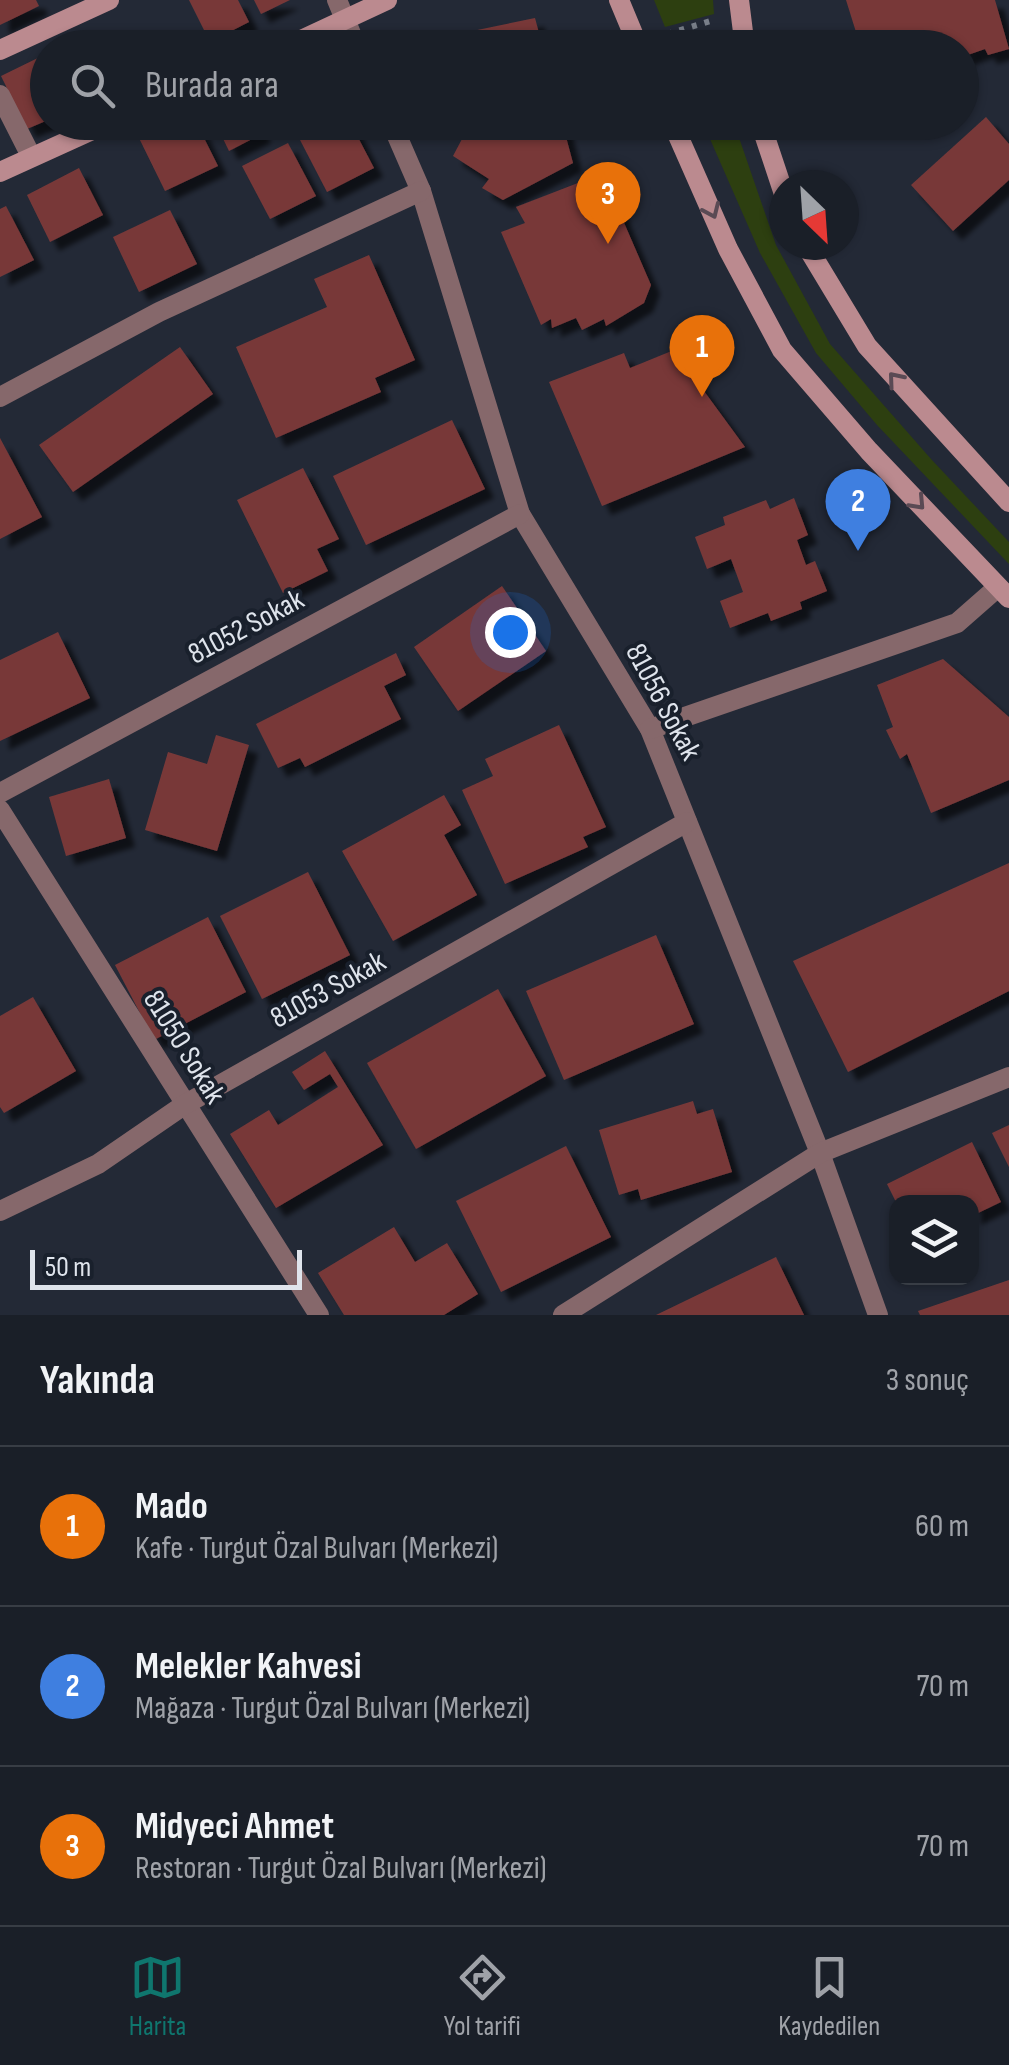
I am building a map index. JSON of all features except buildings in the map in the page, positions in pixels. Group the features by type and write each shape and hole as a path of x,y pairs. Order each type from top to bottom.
{"main road":[{"path":"44,30 109,0"},
{"path":"325,30 387,0"},
{"path":"619,0 632,30"},
{"path":"739,0 743,30"},
{"path":"0,50 30,36"},
{"path":"0,172 69,140"},
{"path":"680,140 728,249 782,350 869,451 1003,592"},
{"path":"766,140 776,170"},
{"path":"815,260 867,346 1009,502"}],"street":[{"path":"337,0 350,30"},
{"path":"0,95 32,156"},
{"name":"81056 Sokak","path":"398,140 421,191 520,514 650,729 820,1154 878,1315"},
{"path":"0,396 159,312 421,191"},
{"name":"81052 Sokak","path":"0,793 520,514"},
{"path":"650,729 957,623 1003,592"},
{"name":"81050 Sokak","path":"0,810 319,1315"},
{"name":"81053 Sokak","path":"0,1211 98,1164 184,1105 687,822"},
{"path":"563,1315 820,1154 1009,1076"}],"path":[{"path":"680,30 714,20"}],"green space":[{"path":"654,0 713,0 714,14 665,27"},
{"path":"710,140 740,140 769,225 769,260 784,260 830,344 1009,542 1009,564 877,425 816,353 760,253"}],"place":[{"name":"Midyeci Ahmet","path":"608,244"},
{"name":"Mado","path":"702,397"},
{"name":"Melekler Kahvesi","path":"858,551"}]}
